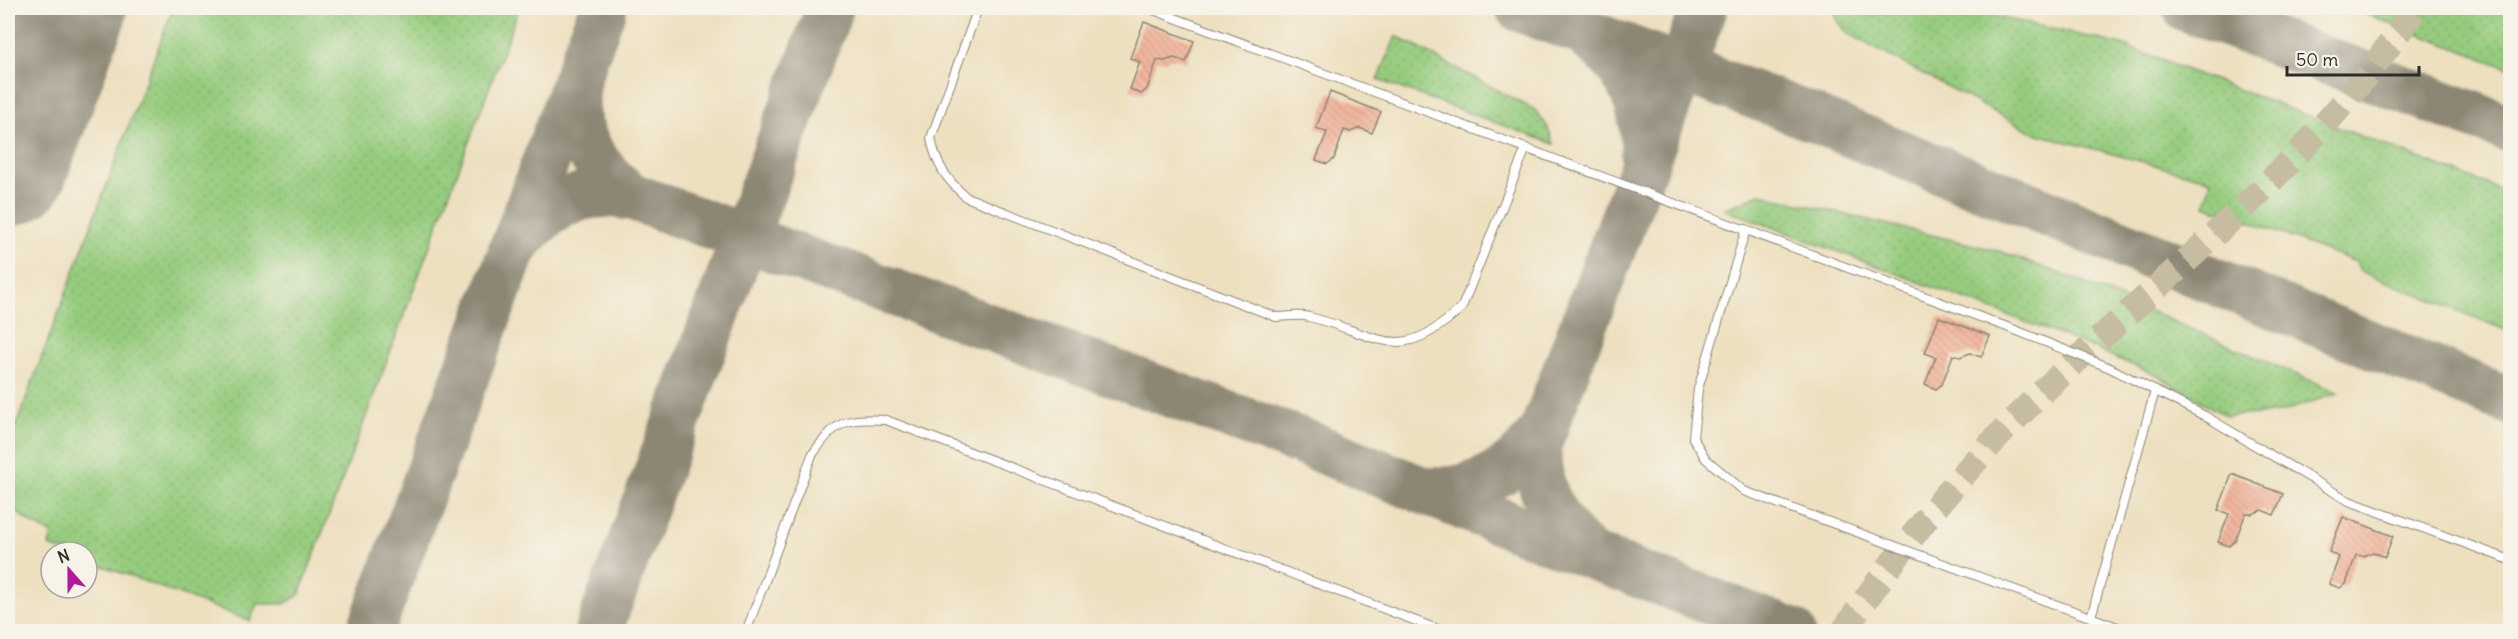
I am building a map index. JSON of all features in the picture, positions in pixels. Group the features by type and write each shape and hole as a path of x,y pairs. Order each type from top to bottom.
{"lane":[{"path":"978,8 931,138 935,161 950,182 966,197 1276,317 1307,316 1390,342 1419,340 1442,327 1462,307 1526,148"},
{"path":"1148,8 2026,334 2108,367 2205,416 2349,501 2511,560"},
{"path":"1746,230 1698,389 1693,438 1706,459 1744,491 2131,632"},
{"path":"2091,617 2155,391"},
{"path":"746,632 812,455 830,430 857,418 886,420 1445,632"}],"green space":[{"path":"173,8 519,8 299,595 284,604 257,604 250,621 99,564 99,540 50,540 52,534 23,517 10,501 7,480 8,447"},
{"path":"1834,8 1958,8 2119,44 2510,193 2510,332 2360,271 2356,262 2205,205 2211,180 2034,133 1848,34 1836,19"},
{"path":"2351,8 2510,8 2510,69 2360,12"},
{"path":"1396,36 1535,110 1547,126 1554,144 1378,80"},
{"path":"1760,194 1999,251 2080,281 2339,393 2278,413 2226,416 2160,377 2079,342 1724,209"}],"building":[{"path":"1144,22 1194,41 1186,62 1174,58 1164,61 1157,60 1147,89 1141,94 1130,89 1140,62 1130,58"},
{"path":"1330,92 1381,112 1372,133 1360,128 1350,132 1344,130 1334,159 1327,164 1316,160 1327,132 1316,128"},
{"path":"1939,317 1990,336 1981,357 1970,353 1960,357 1953,355 1942,384 1936,389 1925,384 1936,357 1925,353"},
{"path":"2232,474 2283,494 2274,515 2262,510 2252,514 2246,513 2235,541 2229,546 2218,542 2229,514 2218,510"},
{"path":"2343,517 2393,536 2385,557 2373,552 2363,556 2356,555 2346,584 2340,588 2329,584 2339,557 2329,552"}],"taxiway":[{"path":"370,632 603,8"},
{"path":"598,632 830,8"},
{"path":"1519,8 1783,106 2510,401"},
{"path":"1590,555 1567,533 1550,506 1540,476 1538,444 1704,8"},
{"path":"2186,8 2510,129"},
{"path":"1589,37 1615,62 1633,90 1642,123 1644,159"},
{"path":"577,81 577,116 588,147 596,162 607,175 633,197"},
{"path":"512,249 538,222 564,203 595,194 633,197 1300,441 1512,526 1792,632"},
{"path":"1427,491 1462,488 1493,476 1508,468 1521,457 1544,429"}],"runway":[{"path":"8,166 67,8"}],"tunnel":[{"path":"1843,632 1906,545 1999,435 2281,170 2329,119 2374,65 2415,8"}]}
